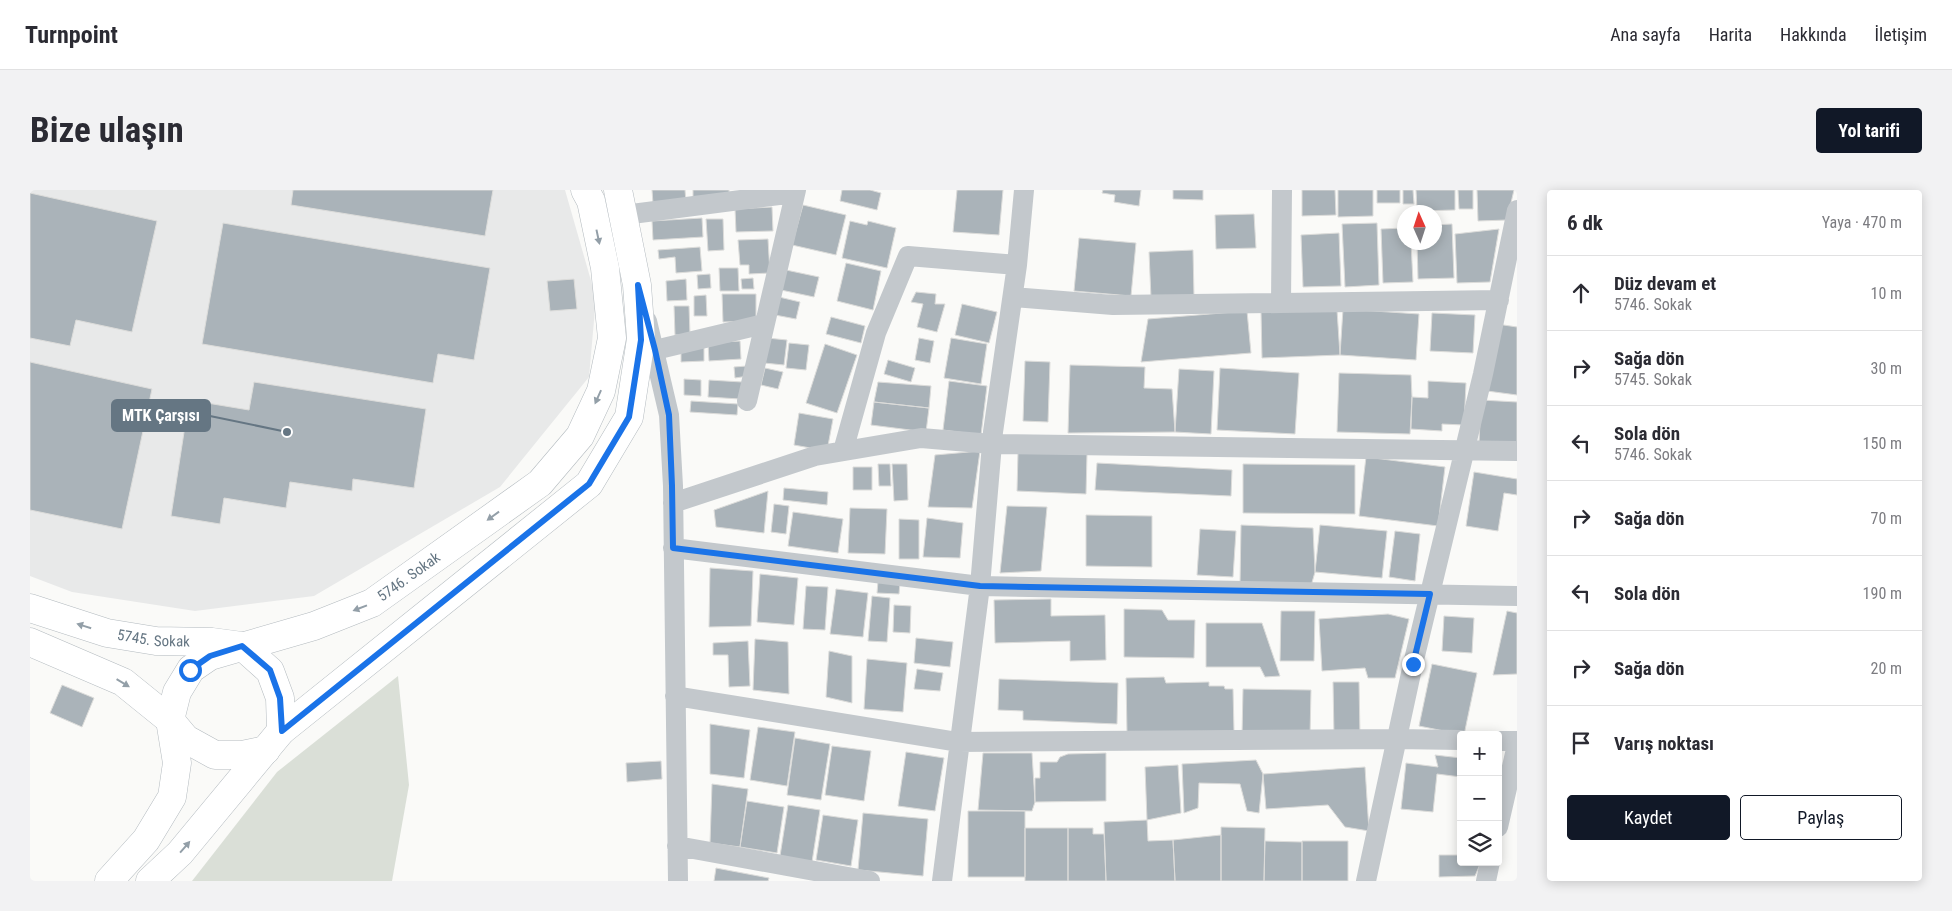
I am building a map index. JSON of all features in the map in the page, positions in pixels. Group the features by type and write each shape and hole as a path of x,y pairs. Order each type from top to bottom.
{"main road":[{"name":"5746. Sokak","path":"109,881 146,840 172,797 177,764 170,720 177,692 190,670 210,656 314,626 372,603 540,483 580,436 601,392 612,338 605,268 591,201 586,190"},
{"path":"150,881 180,853 274,740 589,484 629,417 641,340 638,285 621,202"},
{"name":"5745. Sokak","path":"30,608 107,633 156,641 212,642 242,646"},
{"path":"30,642 123,682 170,720 186,739 215,755 242,755 274,740"},
{"path":"242,646 270,670 280,698 274,740"}],"street":[{"path":"942,881 958,742 980,586 992,444 1013,297 1024,190"},
{"path":"1280,303 1282,190"},
{"path":"621,202 796,192 747,401"},
{"path":"1366,881 1396,739 1430,594 1505,292 1517,210"},
{"path":"844,451 876,333 908,256 1017,265"},
{"path":"638,285 669,415 673,503 678,881"},
{"path":"1013,297 1113,305 1280,303 1505,292"},
{"path":"655,350 764,324"},
{"path":"673,503 815,456 921,438 992,444 1517,451"},
{"path":"673,548 980,586 1517,596"},
{"path":"675,696 958,742 1457,740"},
{"path":"1502,741 1517,741"},
{"path":"1499,821 1517,745"},
{"path":"677,846 870,881"},
{"path":"1486,881 1489,866"}],"shaded area":[{"path":"30,190 565,190 596,298 589,377 500,487 314,596 195,611 72,592 30,576"},
{"path":"398,676 409,785 392,881 192,881 277,772"}],"building":[{"path":"293,190 493,190 485,236 291,205"},
{"path":"652,190 685,190 686,202 653,204"},
{"path":"693,190 729,190 729,196 693,198"},
{"path":"842,190 870,190 881,193 877,210 840,201"},
{"path":"957,190 1003,190 999,235 953,232"},
{"path":"1103,190 1141,190 1139,206 1114,202 1115,195 1102,193"},
{"path":"1173,190 1203,190 1203,200 1173,199"},
{"path":"1302,190 1335,190 1336,215 1302,216"},
{"path":"1338,190 1373,190 1373,216 1338,217"},
{"path":"1377,190 1400,190 1400,203 1377,203"},
{"path":"1403,190 1413,190 1414,204 1403,204"},
{"path":"1416,190 1455,190 1455,210 1442,210 1442,205 1417,205"},
{"path":"1458,190 1473,190 1473,209 1459,209"},
{"path":"1477,190 1514,190 1507,220 1478,221"},
{"path":"30,193 157,221 132,332 76,320 70,346 30,338"},
{"path":"803,205 846,215 836,255 792,245"},
{"path":"772,207 773,231 736,232 735,209"},
{"path":"1254,214 1256,248 1216,249 1215,215"},
{"path":"702,218 703,237 653,240 652,221"},
{"path":"706,219 723,219 724,250 708,251"},
{"path":"850,221 867,225 868,221 896,228 887,268 842,258"},
{"path":"223,223 490,268 474,360 438,354 433,383 202,344"},
{"path":"1377,223 1379,285 1345,287 1342,224"},
{"path":"1452,224 1454,278 1418,279 1417,250 1442,250 1442,225"},
{"path":"1397,228 1397,250 1411,250 1413,282 1383,283 1381,229"},
{"path":"1499,229 1490,282 1457,283 1455,234"},
{"path":"1339,233 1341,286 1303,287 1301,235"},
{"path":"1079,238 1136,243 1131,296 1074,291"},
{"path":"768,239 770,273 749,274 749,265 740,265 738,240"},
{"path":"700,247 702,271 676,273 675,257 659,259 658,250"},
{"path":"1193,250 1194,296 1151,298 1149,252"},
{"path":"846,263 881,271 873,310 837,301"},
{"path":"719,268 738,268 739,291 720,291"},
{"path":"786,270 819,277 814,297 781,290"},
{"path":"710,274 711,288 698,289 697,275"},
{"path":"753,278 754,289 742,289 741,279"},
{"path":"574,279 577,309 550,311 547,281"},
{"path":"686,279 687,300 667,301 666,281"},
{"path":"916,292 936,294 935,304 945,304 937,332 917,327 923,304 911,302"},
{"path":"722,294 756,294 756,321 723,322"},
{"path":"706,295 707,316 694,316 694,296"},
{"path":"779,297 800,302 796,319 775,315"},
{"path":"962,304 997,312 989,343 955,335"},
{"path":"674,306 689,306 690,335 675,335"},
{"path":"1343,309 1419,314 1416,360 1340,355"},
{"path":"1337,310 1340,355 1262,358 1261,312"},
{"path":"1247,311 1251,353 1141,362 1148,319"},
{"path":"1432,313 1475,315 1473,353 1430,351"},
{"path":"831,317 865,326 861,343 826,334"},
{"path":"1497,324 1517,327 1517,395 1487,391"},
{"path":"767,338 787,340 784,365 764,363"},
{"path":"919,338 934,341 930,363 915,360"},
{"path":"951,338 987,344 981,384 944,378"},
{"path":"740,341 741,359 709,361 708,343"},
{"path":"789,343 809,345 806,370 786,368"},
{"path":"825,344 857,355 837,413 806,403"},
{"path":"704,345 704,361 681,362 681,346"},
{"path":"888,360 915,368 911,382 884,374"},
{"path":"1025,361 1050,362 1048,422 1023,421"},
{"path":"30,362 152,389 122,529 30,510"},
{"path":"1070,365 1145,367 1144,388 1172,389 1175,432 1068,433"},
{"path":"747,366 748,376 735,378 734,367"},
{"path":"765,368 783,372 778,389 761,385"},
{"path":"1220,368 1299,373 1295,434 1217,430"},
{"path":"1179,369 1214,371 1211,434 1175,432"},
{"path":"1339,373 1411,375 1410,434 1337,432"},
{"path":"684,379 701,380 701,396 684,395"},
{"path":"709,380 742,382 740,399 708,397"},
{"path":"949,381 987,386 981,435 943,430"},
{"path":"1428,381 1466,383 1464,425 1442,424 1442,431 1411,429 1412,397 1428,398"},
{"path":"254,382 426,409 414,488 353,479 352,491 290,482 286,508 224,498 220,524 171,516 189,400 249,410"},
{"path":"878,382 931,386 929,408 874,402"},
{"path":"1481,400 1517,402 1517,444 1479,443"},
{"path":"691,401 738,404 737,415 690,412"},
{"path":"874,402 929,408 926,432 871,425"},
{"path":"799,413 833,419 827,451 794,445"},
{"path":"980,451 972,508 928,507 935,455"},
{"path":"1018,452 1087,454 1086,494 1017,491"},
{"path":"1366,457 1445,467 1438,526 1359,516"},
{"path":"1097,463 1232,470 1231,496 1095,490"},
{"path":"878,464 890,464 891,486 879,486"},
{"path":"892,464 907,464 908,500 894,501"},
{"path":"1243,464 1355,465 1355,514 1243,513"},
{"path":"853,467 872,467 872,490 853,490"},
{"path":"1474,472 1517,479 1517,495 1504,493 1498,531 1466,526"},
{"path":"784,488 828,492 827,505 783,500"},
{"path":"768,491 764,533 716,527 714,510"},
{"path":"774,504 789,506 786,534 771,532"},
{"path":"1007,506 1047,507 1041,571 1000,573"},
{"path":"850,508 887,509 885,554 848,553"},
{"path":"793,512 843,519 838,553 788,546"},
{"path":"1086,515 1152,516 1152,567 1086,566"},
{"path":"927,518 963,523 960,558 923,557"},
{"path":"899,519 919,520 919,559 899,559"},
{"path":"1241,525 1313,528 1315,572 1311,586 1240,584"},
{"path":"1320,525 1387,531 1382,578 1315,572"},
{"path":"1200,529 1236,531 1233,577 1197,575"},
{"path":"1395,531 1420,534 1415,581 1389,577"},
{"path":"710,568 753,571 751,626 709,627"},
{"path":"760,574 798,578 794,625 757,622"},
{"path":"878,581 900,582 899,594 877,593"},
{"path":"806,586 828,587 825,630 803,629"},
{"path":"836,589 868,593 863,637 830,634"},
{"path":"872,596 890,598 887,642 868,641"},
{"path":"1051,599 1051,616 1105,615 1106,660 1070,661 1070,641 995,643 994,600"},
{"path":"894,605 911,606 910,633 893,632"},
{"path":"1124,609 1162,610 1168,620 1195,620 1194,658 1124,657"},
{"path":"1281,611 1315,611 1314,661 1280,661"},
{"path":"1507,611 1517,613 1517,674 1493,675"},
{"path":"1388,614 1409,619 1395,678 1368,678 1365,668 1322,671 1319,619"},
{"path":"1444,616 1474,618 1472,653 1442,651"},
{"path":"1206,623 1262,623 1280,676 1265,677 1260,667 1206,667"},
{"path":"916,638 953,642 950,667 914,663"},
{"path":"755,639 788,642 789,694 753,690"},
{"path":"748,641 750,686 729,687 728,655 713,655 713,643"},
{"path":"829,651 852,656 852,703 826,697"},
{"path":"867,659 907,663 903,712 864,709"},
{"path":"1432,664 1477,673 1465,731 1457,731 1457,734 1419,726"},
{"path":"917,669 943,673 940,691 914,689"},
{"path":"1164,677 1166,683 1209,682 1209,686 1224,686 1225,689 1233,689 1234,731 1127,733 1126,678"},
{"path":"999,679 1118,683 1117,724 1023,720 1023,711 998,710"},
{"path":"1333,682 1359,682 1360,736 1334,736"},
{"path":"62,685 94,698 82,727 50,713"},
{"path":"1243,689 1311,690 1310,736 1242,735"},
{"path":"710,724 750,730 744,778 710,774"},
{"path":"758,727 795,732 787,786 750,780"},
{"path":"795,738 830,744 821,800 787,795"},
{"path":"832,746 871,751 864,801 825,795"},
{"path":"906,752 944,758 935,811 898,806"},
{"path":"983,753 1032,753 1035,802 1032,811 978,810"},
{"path":"1106,753 1106,801 1035,802 1035,778 1040,778 1040,762 1057,762 1060,757 1068,754"},
{"path":"1435,755 1457,758 1457,776 1437,774 1433,812 1401,809 1406,763 1438,767"},
{"path":"1256,760 1263,774 1259,813 1247,811 1240,784 1199,783 1198,808 1184,813 1182,764"},
{"path":"661,761 662,779 627,782 626,763"},
{"path":"1178,765 1181,813 1147,820 1145,767"},
{"path":"1365,767 1369,831 1345,827 1328,805 1266,809 1263,774"},
{"path":"712,784 748,789 740,847 710,843"},
{"path":"747,801 784,807 777,853 740,847"},
{"path":"788,805 820,810 812,862 780,856"},
{"path":"968,811 1025,811 1025,877 968,877"},
{"path":"863,813 928,819 923,876 858,870"},
{"path":"823,815 858,820 851,866 816,860"},
{"path":"1147,820 1148,841 1173,840 1175,881 1106,881 1104,822"},
{"path":"1221,827 1265,828 1264,881 1221,881"},
{"path":"1025,828 1068,828 1068,881 1025,881"},
{"path":"1068,828 1093,828 1093,834 1104,834 1106,881 1068,881"},
{"path":"1221,835 1221,881 1175,881 1173,840"},
{"path":"1265,841 1302,842 1302,881 1264,881"},
{"path":"1302,841 1348,841 1348,881 1302,881"},
{"path":"1439,855 1457,855 1457,866 1479,866 1475,876 1439,877"},
{"path":"716,868 769,878 768,881 714,881"}],"place":[{"name":"MTK Çarşısı","path":"287,432"}],"route":[{"path":"190,670 210,656 242,646 270,670 280,698 282,731 370,658 589,484 629,417 641,340 638,285 669,415 673,548 980,586 1189,588 1430,594 1413,664"}]}
